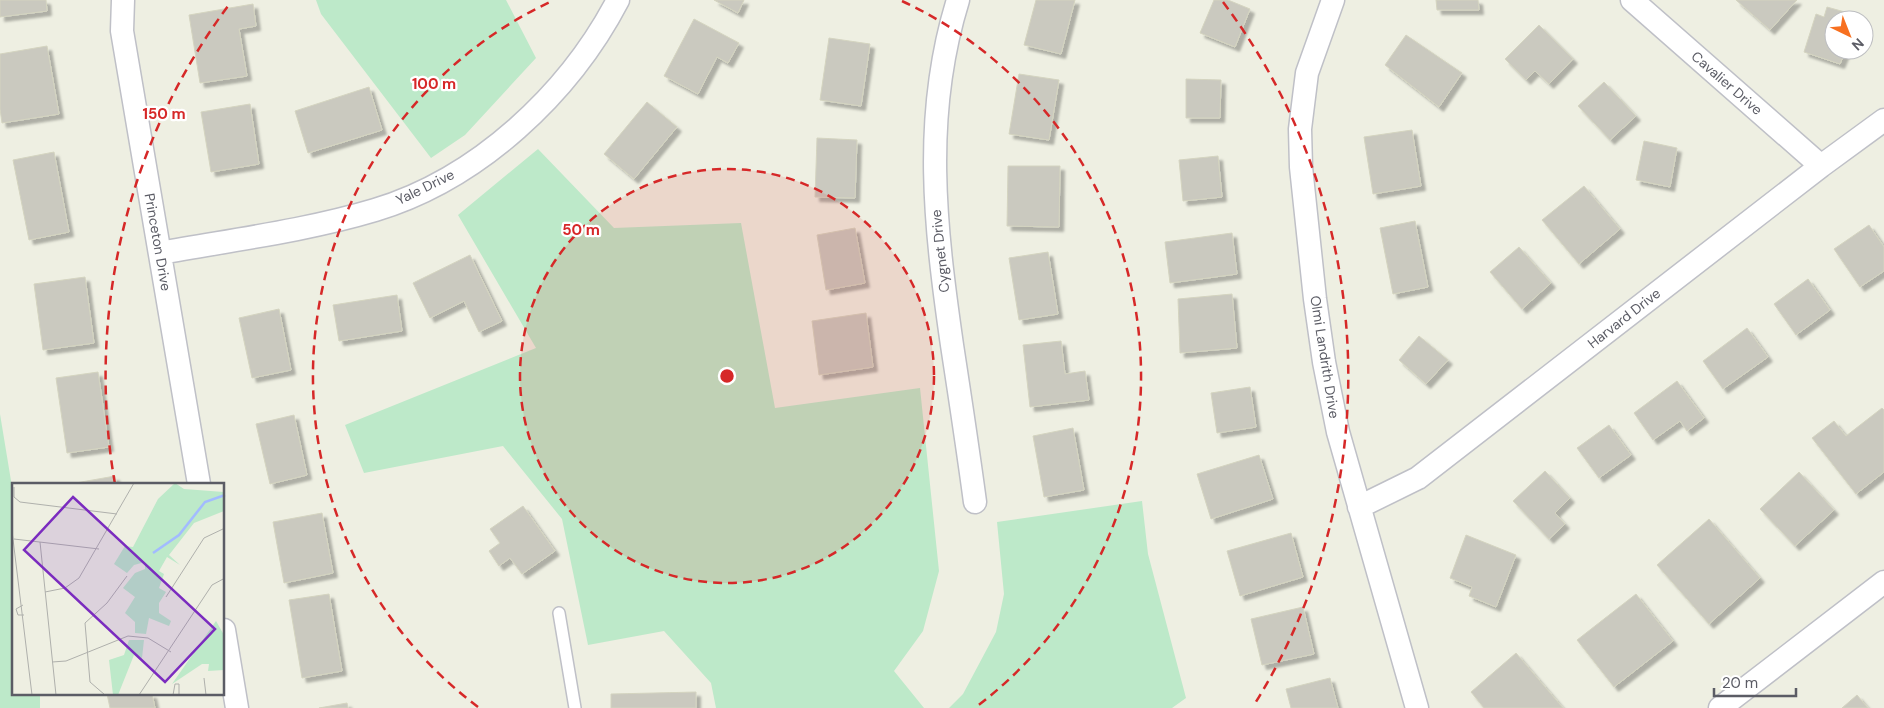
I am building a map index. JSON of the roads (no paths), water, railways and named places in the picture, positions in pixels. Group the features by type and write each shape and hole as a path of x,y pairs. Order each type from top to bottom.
{"street":[{"name":"Princeton Drive","path":"123,0 122,31 199,483"},
{"name":"Yale Drive","path":"160,253 316,224 376,210 413,195 452,175 489,151 523,124 568,77 606,24 618,0"},
{"name":"Cygnet Drive","path":"958,0 952,18 940,82 934,175 936,221 942,275 975,502"},
{"name":"Olmi Landrith Drive","path":"1333,0 1307,73 1300,129 1301,167 1315,300 1324,362 1338,432 1418,708"},
{"name":"Cavalier Drive","path":"1632,0 1821,166"},
{"name":"Harvard Drive","path":"1359,507 1418,478 1821,166 1884,120"},
{"path":"1720,708 1884,582"},
{"path":"225,636 237,708"}],"lane":[{"path":"560,613 575,708"}]}
